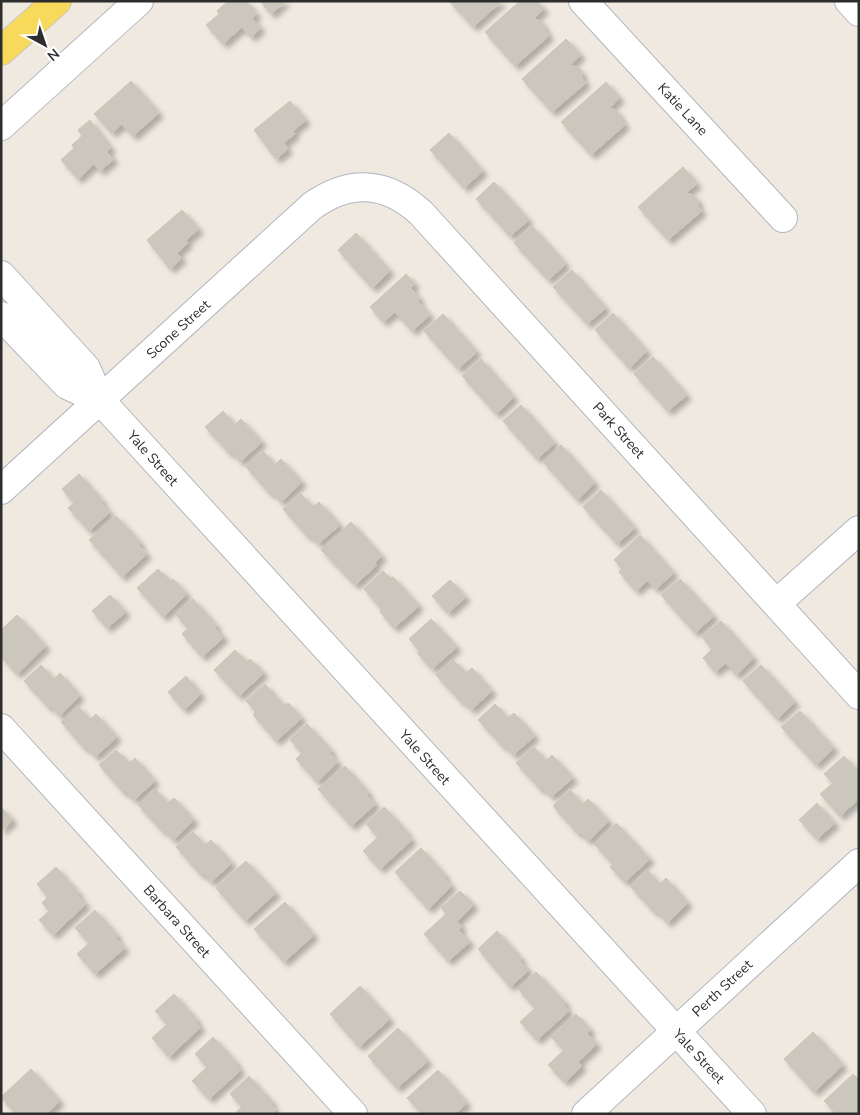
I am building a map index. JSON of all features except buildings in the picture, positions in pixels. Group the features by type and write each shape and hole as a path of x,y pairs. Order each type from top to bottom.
{"main road":[{"path":"1,51 57,1"}],"street":[{"path":"1,126 140,1"},
{"name":"Katie Lane","path":"583,1 783,218"},
{"path":"849,1 859,12"},
{"name":"Scone Street","path":"1,490 312,206 326,196 343,189 364,187"},
{"name":"Park Street","path":"364,187 392,192 409,201 421,212 859,695"},
{"name":"Yale Street","path":"1,275 86,368 100,400 675,1032 752,1114"},
{"name":"Yale Street","path":"1,316 67,385 100,400"},
{"path":"777,603 859,530"},
{"name":"Barbara Street","path":"1,728 352,1114"},
{"name":"Perth Street","path":"586,1114 859,863"}]}
